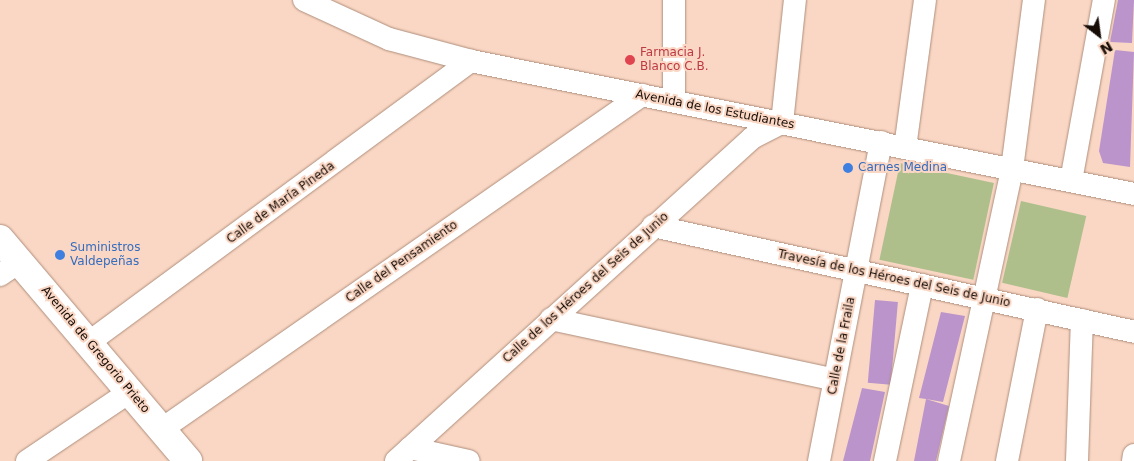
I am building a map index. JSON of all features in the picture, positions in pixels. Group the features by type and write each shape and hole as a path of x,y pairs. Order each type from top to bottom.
{"street":[{"path":"674,0 674,101"},
{"path":"782,123 795,0"},
{"path":"905,148 925,0"},
{"path":"949,461 1012,169 1034,0"},
{"path":"1071,181 1104,0"},
{"name":"Avenida de los Estudiantes","path":"308,1 389,39 471,61 1134,194"},
{"name":"Calle de María Pineda","path":"88,343 471,61"},
{"name":"Calle del Pensamiento","path":"162,429 642,95"},
{"name":"Calle de los Héroes del Seis de Junio","path":"403,455 752,138 782,123"},
{"name":"Calle de la Fraila","path":"820,461 881,142"},
{"name":"Travesía de los Héroes del Seis de Junio","path":"653,226 856,272 1038,309 1134,332"},
{"name":"Avenida de Gregorio Prieto","path":"0,239 10,268 88,343 128,393 162,429 188,461"},
{"path":"885,461 922,285"},
{"path":"1008,461 1038,309"},
{"path":"551,319 835,380"},
{"path":"1078,461 1082,320"},
{"path":"27,461 128,393"},
{"path":"403,455 469,461"},
{"path":"1133,461 1134,455"}],"green space":[{"path":"900,163 994,183 973,280 879,260"},
{"path":"1021,201 1086,216 1067,298 1002,283"}],"building":[{"path":"1118,0 1134,0 1132,43 1110,42"},
{"path":"1115,50 1134,52 1130,167 1103,163 1099,151"},
{"path":"875,300 898,302 891,385 868,383"},
{"path":"941,312 965,316 943,402 919,398"},
{"path":"862,388 885,392 870,461 843,461"},
{"path":"926,399 949,406 936,461 914,461"}],"place":[{"name":"Farmacia J. Blanco C.B.","path":"630,60"},
{"name":"Carnes Medina","path":"848,168"},
{"name":"Suministros Valdepeñas","path":"60,255"}]}
